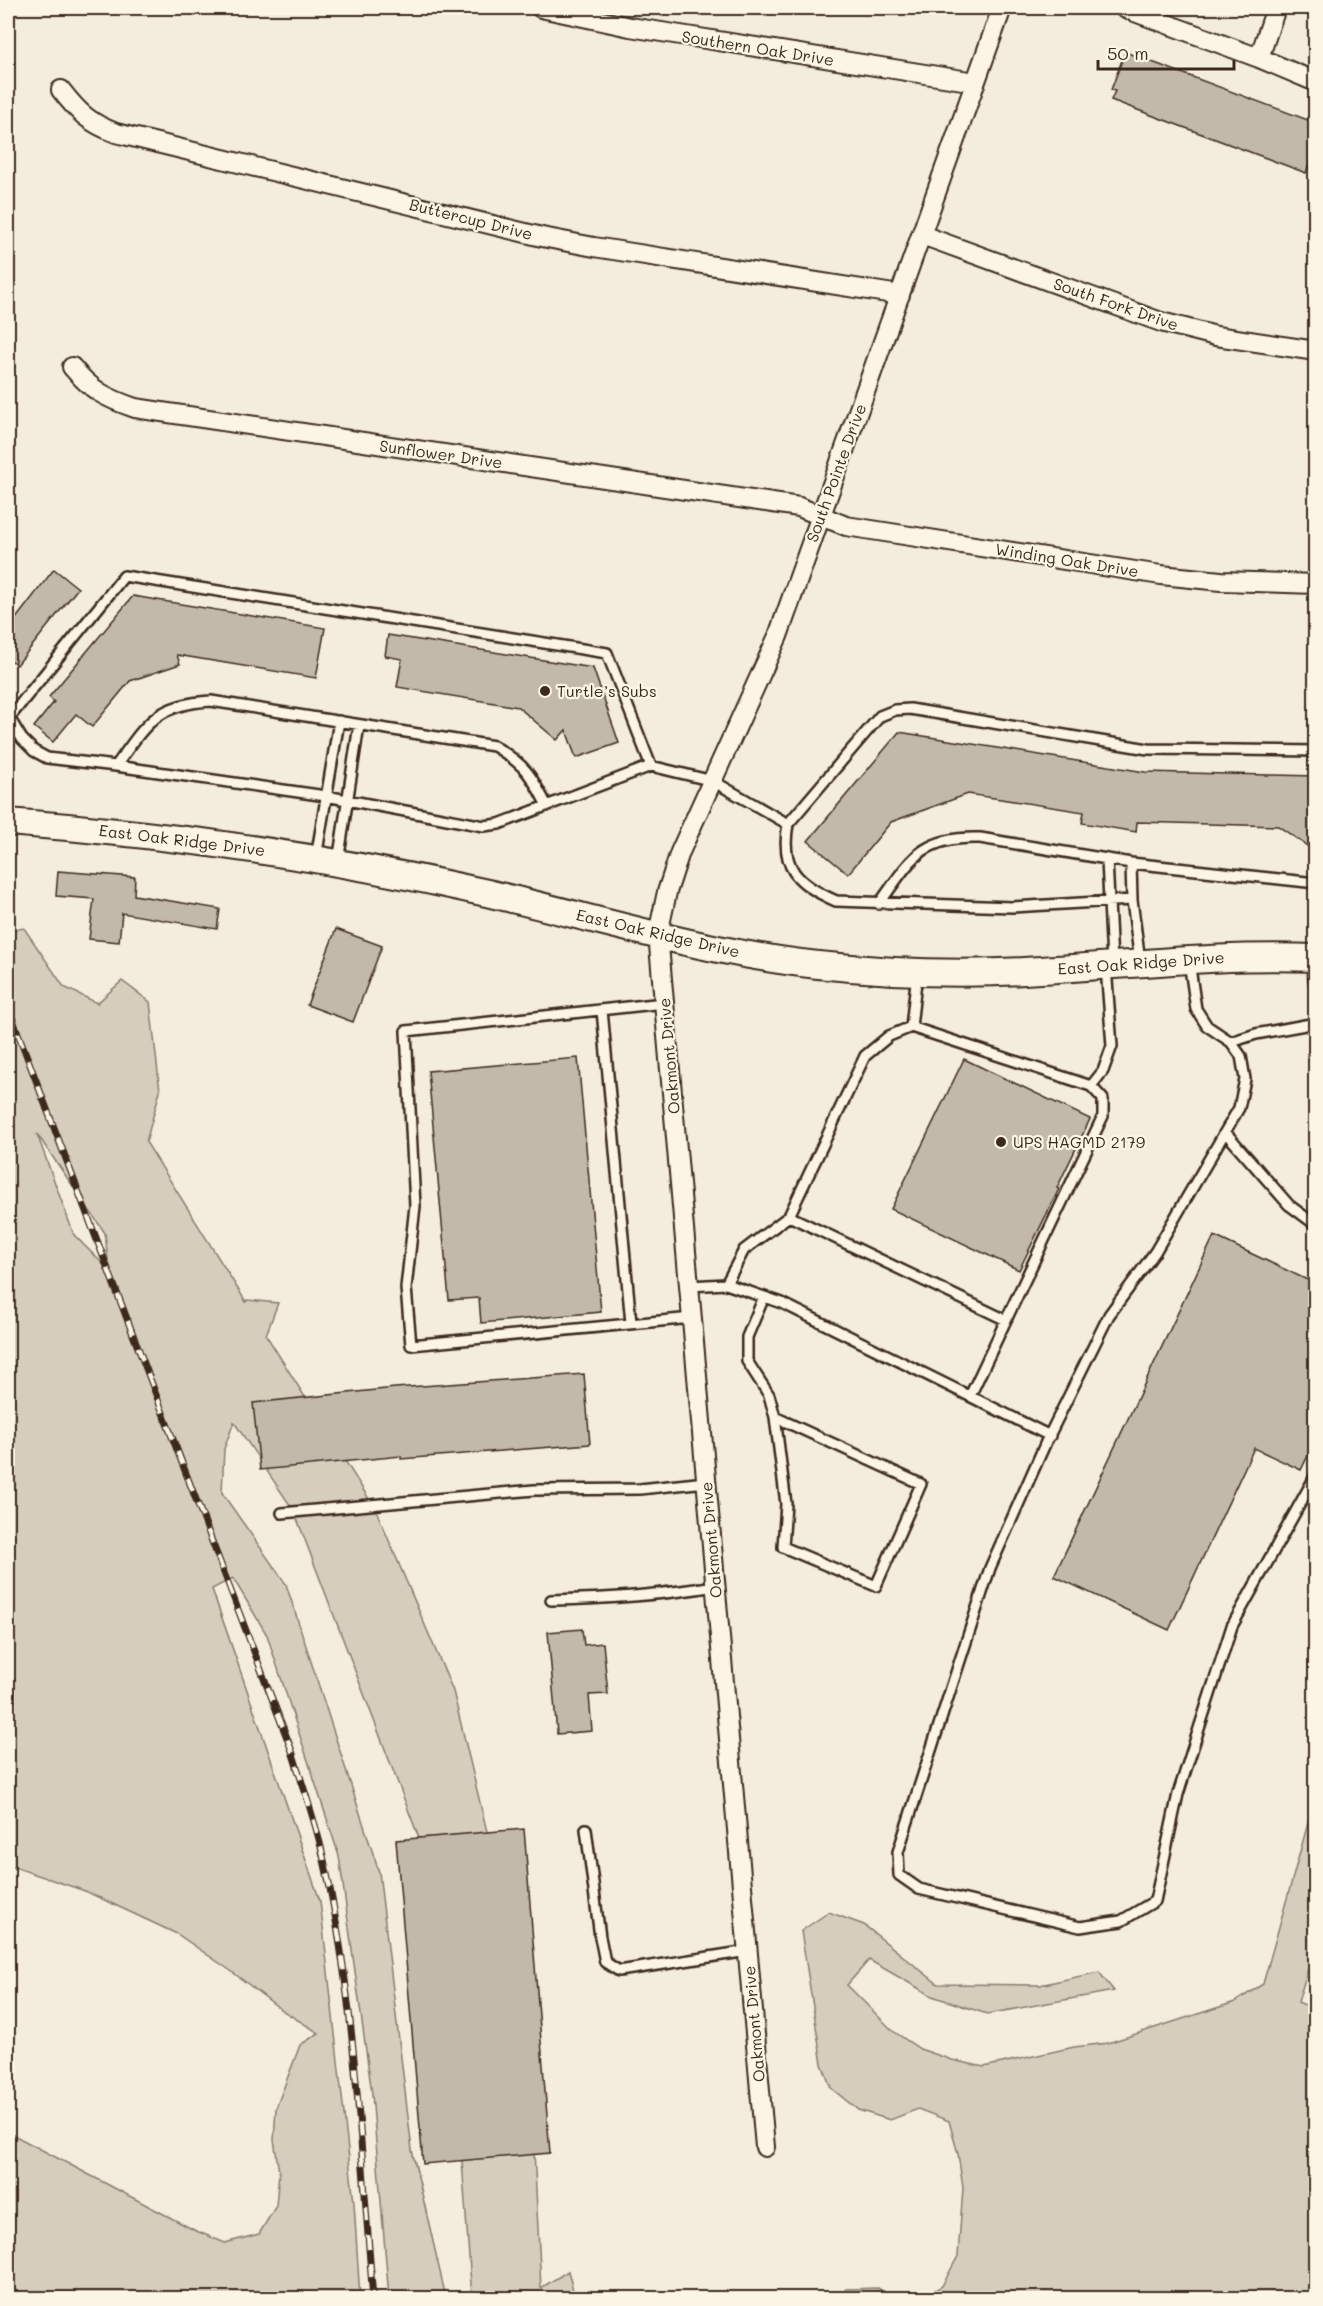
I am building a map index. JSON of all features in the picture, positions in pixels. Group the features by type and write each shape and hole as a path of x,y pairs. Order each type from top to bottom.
{"main road":[{"name":"East Oak Ridge Drive","path":"8,822 91,828 327,860 486,893 754,956 816,964 917,972 1021,972 1189,959 1267,956 1313,958"}],"street":[{"name":"Southern Oak Drive","path":"541,8 630,27 975,82"},
{"name":"South Pointe Drive","path":"658,934 667,892 680,852 778,636 1002,8"},
{"path":"1124,8 1259,58 1316,82"},
{"path":"1259,58 1276,8"},
{"name":"Buttercup Drive","path":"61,90 75,108 94,125 116,133 542,237 900,295"},
{"name":"South Fork Drive","path":"922,235 1161,322 1216,336 1316,351"},
{"name":"Sunflower Drive","path":"72,367 87,385 107,399 135,408 800,507 821,516"},
{"name":"Winding Oak Drive","path":"821,516 846,526 1161,575 1221,581 1316,584"},
{"name":"Oakmont Drive","path":"658,934 765,2147"}],"lane":[{"path":"651,766 607,653 124,576 8,717 22,739 34,751 47,758 326,796 484,826 499,824 651,766 713,781 788,824"},
{"path":"116,766 141,730 156,715 172,707 211,700 494,746 515,759 531,774 547,806"},
{"path":"1132,900 1012,907 836,902 820,894 798,877 789,865 784,845 788,824 880,716 895,710 910,709 1148,749 1316,751"},
{"path":"327,860 326,796 339,721"},
{"path":"327,860 347,800 359,725"},
{"path":"879,904 910,861 924,849 958,838 980,838 1107,860 1316,884"},
{"path":"1091,1086 1103,1071 1112,1046 1107,860"},
{"path":"1131,863 1132,900 1140,962"},
{"path":"1313,958 1316,991"},
{"path":"1189,959 1196,1009 1208,1026 1231,1042 1241,1056 1245,1079 1239,1108 1155,1252 1109,1315 1050,1436 990,1568 912,1803 898,1852 899,1875 919,1889 1080,1927 1121,1921 1155,1901 1178,1794 1232,1626 1316,1475"},
{"path":"911,1027 917,972"},
{"path":"664,1003 406,1031 415,1206 406,1288 410,1334 411,1345 692,1317"},
{"path":"602,1010 631,1323"},
{"path":"1231,1042 1256,1034 1316,1023"},
{"path":"726,1284 744,1250 789,1216 865,1056 889,1036 911,1027 1091,1086 1103,1099 1103,1116 970,1396"},
{"path":"1226,1133 1289,1205 1316,1225"},
{"path":"789,1216 1006,1320"},
{"path":"689,1286 726,1284 782,1303 1050,1436"},
{"path":"764,1297 747,1337 747,1361 769,1395 775,1417 786,1504 783,1547 876,1586 921,1484 775,1417"},
{"path":"282,1513 534,1490 640,1489 706,1482"},
{"path":"551,1600 612,1599 675,1593 716,1586"},
{"path":"586,1829 605,1962 619,1971 747,1951"}],"shaded area":[{"path":"8,920 14,930 24,928 64,987 97,1003 122,981 150,1002 160,1091 146,1142 246,1302 247,1300 278,1303 266,1335 376,1510 453,1691 526,1993 541,2288 568,2271 575,2298 472,2298 443,1901 294,1511 234,1422 224,1449 222,1493 286,1584 379,1872 412,2150 446,2298 389,2298 372,2094 339,1856 267,1635 233,1578 212,1589 320,1901 354,2203 360,2298 8,2298 8,2132 194,2230 225,2243 259,2234 276,2206 279,2172 274,2140 276,2108 300,2045 319,2033 283,2011 231,1971 177,1934 85,1891 8,1865","holes":["37,1134 105,1233 109,1270 74,1235"]},
{"path":"1315,1798 1315,1946 1298,2002 1315,2009 1315,2298 921,2298 942,2286 958,2256 963,2188 958,2154 949,2121 918,2109 890,2120 858,2110 831,2088 822,2064 801,1931 829,1912 864,1925 938,1984 1040,1985 1099,1972 1114,1991 987,2014 932,1996 869,1960 847,1985 893,2031 920,2049 952,2060 984,2067 1074,2047 1108,2043 1235,2002 1263,1984"},
{"path":"878,2288 894,2298 839,2298 846,2289"}],"building":[{"path":"1125,52 1316,123 1316,145 1306,173 1111,100 1115,91 1111,90"},
{"path":"54,569 78,588 17,665 8,658 8,629"},
{"path":"133,596 325,628 316,678 177,655 180,664 130,681 92,727 76,714 53,742 34,727 54,702 49,697"},
{"path":"388,635 593,668 619,743 576,758 566,730 557,740 518,707 397,687 402,659 385,656"},
{"path":"899,732 1145,772 1316,776 1316,852 1278,826 1137,822 1136,832 1082,823 1084,812 968,794 891,822 848,874 808,841"},
{"path":"58,871 135,877 134,895 220,909 217,929 122,913 119,942 89,939 94,899 56,896"},
{"path":"336,929 382,946 353,1022 307,1005"},
{"path":"578,1058 601,1312 481,1323 479,1298 449,1300 428,1071"},
{"name":"UPS HAGMD 2179","path":"964,1059 1090,1119 1019,1270 891,1209"},
{"path":"1214,1236 1316,1284 1316,1439 1301,1470 1254,1448 1169,1630 1054,1576"},
{"path":"584,1374 590,1444 401,1459 401,1456 260,1470 253,1403 395,1388"},
{"path":"582,1629 584,1645 603,1643 608,1694 589,1695 592,1731 557,1734 548,1632"},
{"path":"524,1829 550,2153 423,2164 396,1840"}],"railway":[{"path":"8,1007 292,1751 321,1847 333,1902 349,2015 373,2298"}],"place":[{"name":"Turtle’s Subs","path":"545,691"},
{"name":"UPS HAGMD 2179","path":"1001,1142"}]}
